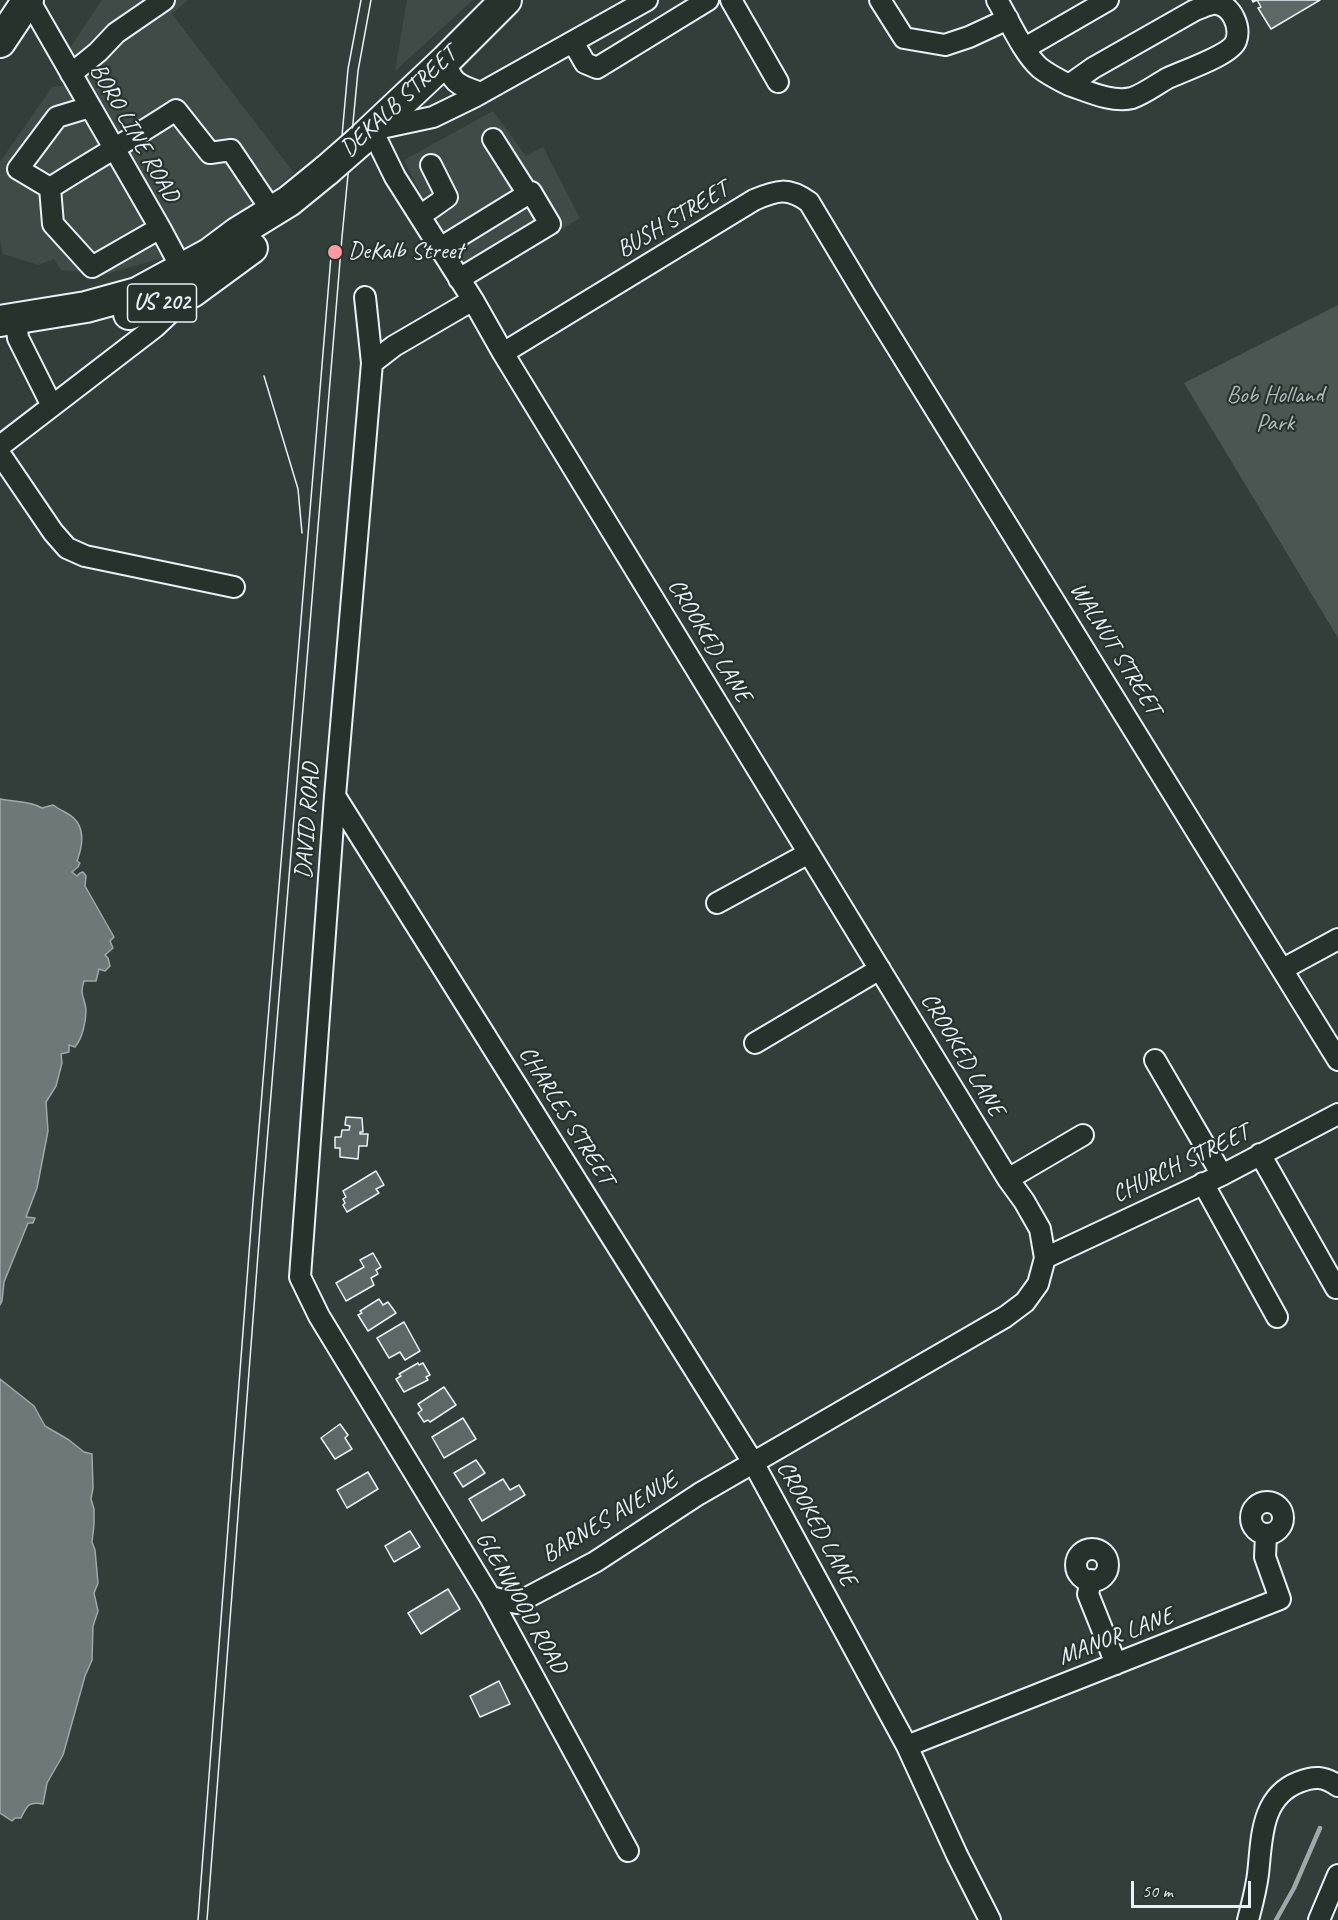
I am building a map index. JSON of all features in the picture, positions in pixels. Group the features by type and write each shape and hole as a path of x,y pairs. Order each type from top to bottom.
{"highway":[{"path":"0,42 28,0"},
{"name":"DEKALB STREET","path":"8,330 91,326 257,244 281,206 365,136 506,0"}],"street":[{"name":"BORO LINE ROAD","path":"28,0 160,228 187,280"},
{"path":"71,74 98,52 116,33 164,0"},
{"path":"365,136 433,117 481,93 647,0"},
{"path":"573,42 585,63 597,68 708,0"},
{"path":"730,0 778,82"},
{"path":"880,0 904,38 945,45 1008,19"},
{"path":"997,0 1025,48 1038,66 1051,76 1069,85 1108,96 1131,98 1232,47 1236,41 1237,32 1233,15 1219,4 1195,10 1093,68 1069,85"},
{"path":"1025,48 1108,0"},
{"path":"446,60 452,79 460,86 481,93"},
{"path":"50,188 18,169 57,117 90,107"},
{"path":"50,188 176,110 210,153 231,150 281,206"},
{"name":"CROOKED LANE","path":"365,136 395,177 473,300 503,353 1040,1229 1045,1258 1038,1284 1025,1302 1005,1317 754,1464 908,1746 957,1855 990,1920"},
{"path":"493,139 528,194"},
{"path":"420,216 447,197 430,165"},
{"path":"50,188 53,224 92,267 160,228"},
{"name":"BUSH STREET","path":"503,353 754,200 773,191 794,193 809,202 847,266"},
{"path":"440,248 531,192 550,224 459,279"},
{"name":"WALNUT STREET","path":"847,266 1338,1060"},
{"path":"0,446 155,327 187,280"},
{"name":"DAVID ROAD","path":"362,1385 319,1316 300,1277 335,796 372,363 365,297"},
{"path":"372,363 394,346 473,300"},
{"path":"8,330 52,406"},
{"path":"0,454 28,497 67,548 85,556 234,587"},
{"name":"CHARLES STREET","path":"335,796 754,1464"},
{"path":"717,903 809,853"},
{"path":"1283,969 1338,939"},
{"path":"754,1043 880,969"},
{"path":"1155,1060 1222,1175"},
{"name":"CHURCH STREET","path":"1045,1258 1222,1175 1338,1114"},
{"path":"1008,1179 1083,1135"},
{"path":"1260,1154 1336,1287"},
{"path":"1203,1183 1277,1317"},
{"name":"GLENWOOD ROAD","path":"362,1385 490,1597 628,1851"},
{"name":"BARNES AVENUE","path":"490,1597 517,1603 595,1562 699,1494 754,1464"},
{"name":"MANOR LANE","path":"908,1746 1280,1599 1265,1557 1266,1535"},
{"path":"1091,1580 1088,1594 1116,1664"},
{"path":"1248,1920 1256,1886 1260,1841 1273,1801 1290,1786 1312,1777 1330,1780 1338,1786"},
{"path":"1319,1920 1338,1875"}],"shaded area":[{"path":"102,0 188,0 172,14 294,173 231,225 195,251 184,248 70,48"},
{"path":"407,0 473,0 395,71"},
{"path":"67,85 162,258 100,276 61,270 54,259 38,265 3,254 0,242 0,162 52,87"},
{"path":"493,111 526,156 543,147 580,218 474,284 419,191 404,160"},
{"path":"0,799 42,808 53,805 75,819 81,830 82,842 77,861 80,863 72,872 77,876 83,872 86,876 85,886 114,937 110,941 113,948 105,955 110,966 105,971 99,969 96,981 84,981 82,993 86,1010 80,1040 75,1047 69,1045 69,1052 61,1054 62,1063 56,1086 46,1102 48,1131 37,1188 26,1217 35,1218 33,1223 28,1223 4,1282 0,1305"},
{"path":"0,1379 34,1406 45,1426 84,1452 92,1454 91,1499 94,1509 94,1525 92,1542 95,1550 98,1583 94,1593 98,1611 93,1626 92,1660 85,1676 63,1755 47,1783 43,1804 31,1804 21,1818 15,1818 12,1821 0,1813"}],"green space":[{"name":"Bob Holland Park","path":"1338,305 1338,638 1184,383"}],"building":[{"path":"1257,0 1320,0 1271,29 1258,8 1261,7"},
{"path":"346,1117 362,1118 363,1132 360,1134 368,1134 367,1146 359,1146 358,1159 340,1157 340,1148 335,1148 335,1137 341,1137 342,1130 349,1130 350,1126 345,1125"},
{"path":"376,1171 384,1185 376,1189 379,1193 347,1212 343,1205 345,1203 343,1199 346,1197 343,1191"},
{"path":"373,1253 381,1267 376,1270 378,1274 371,1278 374,1285 346,1301 336,1283 364,1267 360,1260"},
{"path":"379,1299 383,1305 388,1302 396,1313 368,1331 358,1315 362,1313 360,1311"},
{"path":"404,1322 420,1351 405,1360 400,1352 389,1358 377,1338"},
{"path":"418,1363 419,1365 423,1363 430,1375 426,1377 428,1380 404,1392 396,1379 401,1376 399,1374"},
{"path":"444,1387 456,1405 430,1422 428,1420 424,1422 418,1413 422,1410 418,1404"},
{"path":"463,1418 476,1439 444,1458 432,1437"},
{"path":"340,1424 348,1435 345,1438 352,1449 335,1459 321,1438"},
{"path":"476,1460 485,1473 463,1487 454,1473"},
{"path":"368,1472 378,1489 347,1508 337,1490"},
{"path":"503,1479 510,1490 519,1485 525,1495 482,1521 469,1499"},
{"path":"410,1531 420,1547 394,1562 385,1546"},
{"path":"448,1589 460,1609 421,1634 408,1613"},
{"path":"499,1681 510,1704 480,1717 470,1696"}],"waterway":[{"path":"1276,1920 1294,1888 1320,1828"}],"tram line":[{"path":"338,181 348,69 361,0"},
{"path":"207,1920 261,1215 342,237 358,71 371,0"},
{"path":"198,1920 252,1214 331,256"},
{"path":"264,376 298,489 302,533"}],"place":[{"name":"DeKalb Street","path":"335,252"}]}
